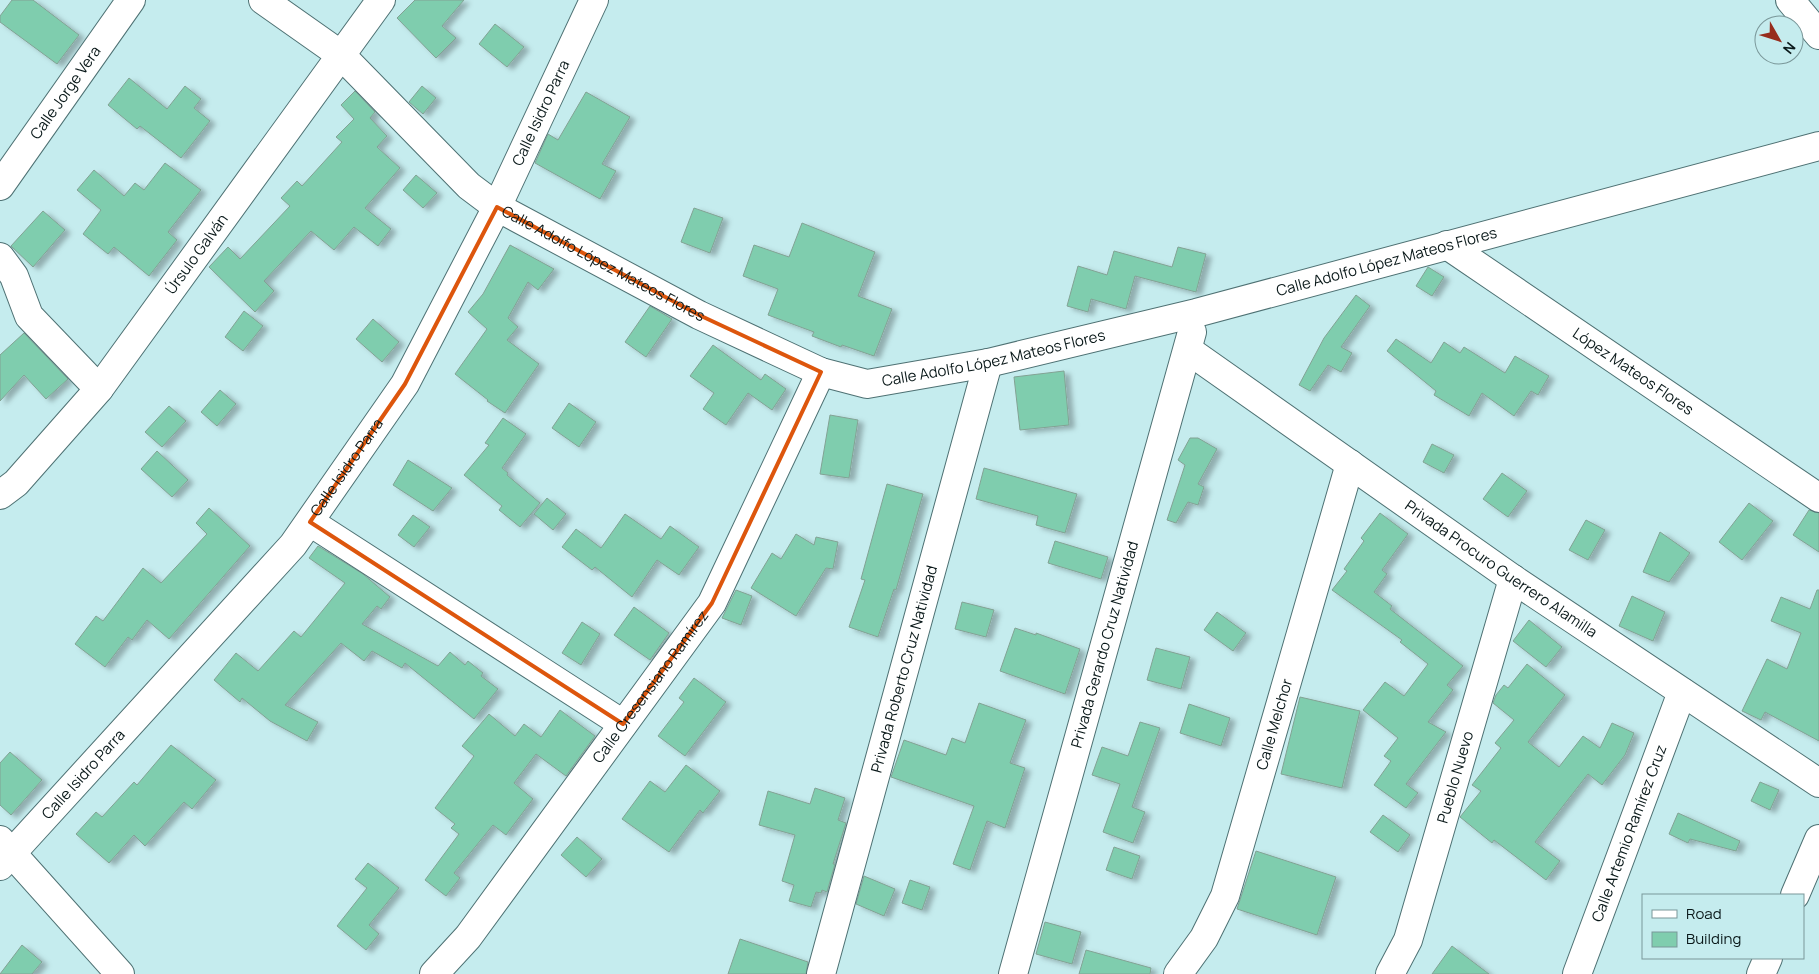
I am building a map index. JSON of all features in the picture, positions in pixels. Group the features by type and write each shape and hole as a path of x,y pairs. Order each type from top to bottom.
{"street":[{"name":"Calle Jorge Vera","path":"0,186 131,0"},
{"name":"Calle Adolfo López Mateos Flores","path":"263,0 341,54 469,186 497,207 699,314 821,372 867,384 988,364 1196,313 1819,146"},
{"name":"Úrsulo Galván","path":"0,495 16,483 99,389 381,0"},
{"name":"Calle Isidro Parra","path":"4,853 293,545 310,522 405,384 497,207 594,0"},
{"path":"1790,0 1819,35"},
{"name":"López Mateos Flores","path":"1447,245 1819,498"},
{"path":"0,257 14,276 29,316 99,389"},
{"name":"Privada Gerardo Cruz Natividad","path":"1013,974 1188,350 1196,313"},
{"name":"Privada Procuro Guerrero Alamilla","path":"1188,350 1513,579 1819,783"},
{"name":"Privada Roberto Cruz Natividad","path":"821,974 988,364"},
{"name":"Calle Cresensiano Ramírez","path":"434,974 468,937 712,603 821,372"},
{"name":"Calle Melchor","path":"1178,974 1204,938 1225,896 1350,464"},
{"path":"310,522 623,724"},
{"name":"Pueblo Nuevo","path":"1390,974 1408,940 1513,579"},
{"name":"Calle Artemio Ramírez Cruz","path":"1577,974 1682,692"},
{"path":"1795,894 1819,839"},
{"path":"4,853 120,974"},
{"path":"1761,974 1768,959"}],"highlighted area":[{"path":"497,207 699,315 821,372 712,603 623,724 310,522 405,384"}],"building":[{"path":"12,0 33,0 79,35 57,64 0,22 0,16"},
{"path":"415,0 464,0 442,26 456,38 436,58 397,18"},
{"path":"495,24 524,47 507,67 479,44"},
{"path":"129,78 167,109 185,86 201,99 194,108 210,121 181,158 140,126 137,129 108,105"},
{"path":"422,86 436,98 423,114 409,102"},
{"path":"355,91 375,112 370,118 387,136 377,147 400,168 365,208 391,229 378,246 354,227 334,250 311,231 264,281 274,291 255,312 209,267 228,247 240,259 290,206 281,198 297,181 302,186 342,142 336,137 354,119 341,105"},
{"path":"586,92 630,117 602,164 616,171 600,199 535,163 548,134 558,140"},
{"path":"165,163 201,190 168,232 177,240 149,276 114,247 108,254 83,234 101,210 77,190 94,170 124,196 135,183 144,190"},
{"path":"416,175 437,193 423,208 403,190"},
{"path":"694,208 723,218 710,253 681,242"},
{"path":"43,211 65,230 33,267 11,246"},
{"path":"802,223 875,252 858,296 892,309 874,356 842,345 841,347 812,336 814,332 768,315 778,289 743,276 754,245 789,257"},
{"path":"510,245 554,269 538,290 528,282 508,318 518,327 507,340 539,364 505,413 487,401 455,374 487,329 468,312 483,294"},
{"path":"1178,247 1206,254 1196,292 1135,276 1126,309 1091,299 1088,312 1067,306 1078,266 1107,275 1114,251 1172,267"},
{"path":"1428,267 1444,277 1432,296 1416,286"},
{"path":"1356,295 1370,306 1341,347 1352,353 1341,372 1328,365 1310,391 1299,385 1324,338"},
{"path":"650,306 672,319 646,357 625,342"},
{"path":"244,311 263,326 243,351 225,337"},
{"path":"373,319 399,342 382,362 356,339"},
{"path":"24,333 68,379 46,399 24,375 0,401 0,355"},
{"path":"1396,339 1431,363 1444,342 1460,353 1464,347 1505,373 1515,356 1549,376 1538,395 1531,391 1514,416 1482,393 1469,416 1434,395 1436,391 1387,351"},
{"path":"713,345 761,380 765,374 786,389 772,410 748,393 726,425 703,409 714,393 690,376"},
{"path":"1064,371 1069,425 1020,430 1014,377"},
{"path":"220,390 236,404 217,426 201,412"},
{"path":"569,403 596,422 579,447 552,428"},
{"path":"169,406 186,421 162,447 145,432"},
{"path":"830,415 858,420 849,478 820,474"},
{"path":"503,418 526,434 502,468 508,473 507,475 540,503 520,527 499,510 502,506 464,475 489,445 485,443"},
{"path":"1190,438 1198,438 1217,449 1198,484 1204,487 1198,505 1188,502 1176,523 1167,520 1185,465 1178,460"},
{"path":"1432,444 1454,455 1444,473 1423,462"},
{"path":"157,451 188,480 172,497 141,469"},
{"path":"408,460 452,488 433,511 393,485"},
{"path":"984,468 1077,494 1065,533 1036,525 1038,516 976,499"},
{"path":"1502,473 1527,491 1508,517 1483,499"},
{"path":"887,484 923,494 896,590 894,589 878,637 849,627 865,580 861,579"},
{"path":"547,498 566,514 553,530 534,514"},
{"path":"1749,503 1773,521 1742,560 1719,542"},
{"path":"209,508 250,546 169,639 147,620 132,640 128,637 105,667 75,644 96,616 103,621 143,568 161,583 207,534 196,523"},
{"path":"1809,510 1819,513 1819,552 1793,535"},
{"path":"1380,513 1408,534 1382,570 1387,574 1374,592 1392,606 1390,609 1463,666 1447,685 1453,690 1428,722 1446,732 1406,784 1418,793 1406,808 1374,785 1391,761 1384,756 1398,738 1363,710 1385,682 1404,696 1428,664 1400,642 1402,640 1332,590 1347,571 1344,569 1364,541 1361,538"},
{"path":"625,514 661,539 670,526 699,547 679,575 657,560 632,597 595,567 592,570 562,547 576,529 601,548"},
{"path":"413,515 430,527 414,547 398,535"},
{"path":"1586,520 1605,530 1588,560 1569,550"},
{"path":"1660,532 1690,553 1669,582 1643,572"},
{"path":"796,534 814,545 816,537 838,542 833,569 826,568 796,616 751,588 772,553 781,559"},
{"path":"1055,541 1108,557 1101,579 1048,563"},
{"path":"318,546 363,574 390,597 381,609 377,606 362,624 438,666 450,652 465,665 468,661 483,673 481,676 498,689 474,719 405,663 402,668 372,651 364,661 341,643 285,705 318,722 307,741 270,721 242,698 240,702 214,680 236,653 258,671 294,631 301,637 345,583 309,558"},
{"path":"736,590 752,596 741,625 722,618"},
{"path":"1817,590 1819,590 1819,741 1765,712 1761,720 1742,711 1767,659 1787,669 1801,633 1771,621 1781,597 1810,609"},
{"path":"1632,596 1665,612 1653,641 1619,626"},
{"path":"962,602 994,610 986,637 955,629"},
{"path":"634,607 669,633 650,660 614,635"},
{"path":"1217,612 1246,633 1233,651 1204,630"},
{"path":"1529,620 1562,647 1546,667 1513,641"},
{"path":"582,622 600,634 581,665 562,653"},
{"path":"1015,628 1036,635 1036,633 1080,649 1065,694 1000,671"},
{"path":"1156,648 1190,657 1181,689 1147,680"},
{"path":"1527,664 1565,695 1528,742 1559,767 1583,736 1600,748 1612,723 1634,733 1625,755 1602,785 1588,774 1535,842 1560,861 1546,880 1494,840 1492,843 1460,817 1481,791 1472,785 1501,748 1495,743 1514,720 1493,703 1496,695 1504,685 1508,688"},
{"path":"694,678 726,702 685,756 658,736 684,702 679,698"},
{"path":"1300,697 1360,711 1342,788 1281,774"},
{"path":"979,703 1026,720 1010,763 1025,768 1005,828 987,821 970,870 953,864 974,806 891,777 904,740 946,755 952,738 965,743"},
{"path":"1189,704 1230,718 1221,746 1180,733"},
{"path":"560,710 595,736 566,776 536,754 514,783 533,799 506,835 493,825 454,873 460,878 446,896 425,880 459,834 451,828 455,824 435,808 474,756 462,746 489,714 515,736 524,724 541,737"},
{"path":"1140,722 1160,728 1132,807 1145,812 1133,843 1103,832 1120,784 1092,775 1102,747 1128,756"},
{"path":"171,745 216,780 192,809 184,802 145,846 134,835 109,863 76,834 96,812 102,817 134,782 137,785"},
{"path":"10,752 42,780 11,815 0,805 0,763"},
{"path":"686,765 720,791 703,813 700,810 669,852 622,819 650,781 665,792"},
{"path":"1760,782 1779,790 1770,810 1751,801"},
{"path":"815,788 845,798 838,820 846,823 833,864 835,864 827,892 822,890 821,893 816,892 811,907 789,901 794,885 782,881 795,835 759,825 768,791 810,804"},
{"path":"1678,813 1740,841 1736,851 1690,839 1688,843 1669,834"},
{"path":"1383,815 1410,835 1398,852 1370,832"},
{"path":"577,837 602,859 586,877 561,855"},
{"path":"1114,847 1140,856 1132,879 1106,870"},
{"path":"1256,851 1336,877 1317,935 1237,909"},
{"path":"368,863 399,888 369,925 379,934 366,950 337,926 367,888 355,879"},
{"path":"864,876 895,889 884,916 856,904"},
{"path":"910,880 930,887 922,910 902,903"},
{"path":"1045,922 1081,932 1072,964 1036,954"},
{"path":"740,939 808,962 806,974 728,974"},
{"path":"22,945 42,962 32,974 0,974"},
{"path":"1452,946 1489,974 1432,974"},
{"path":"1086,950 1151,968 1150,974 1079,974"}]}
